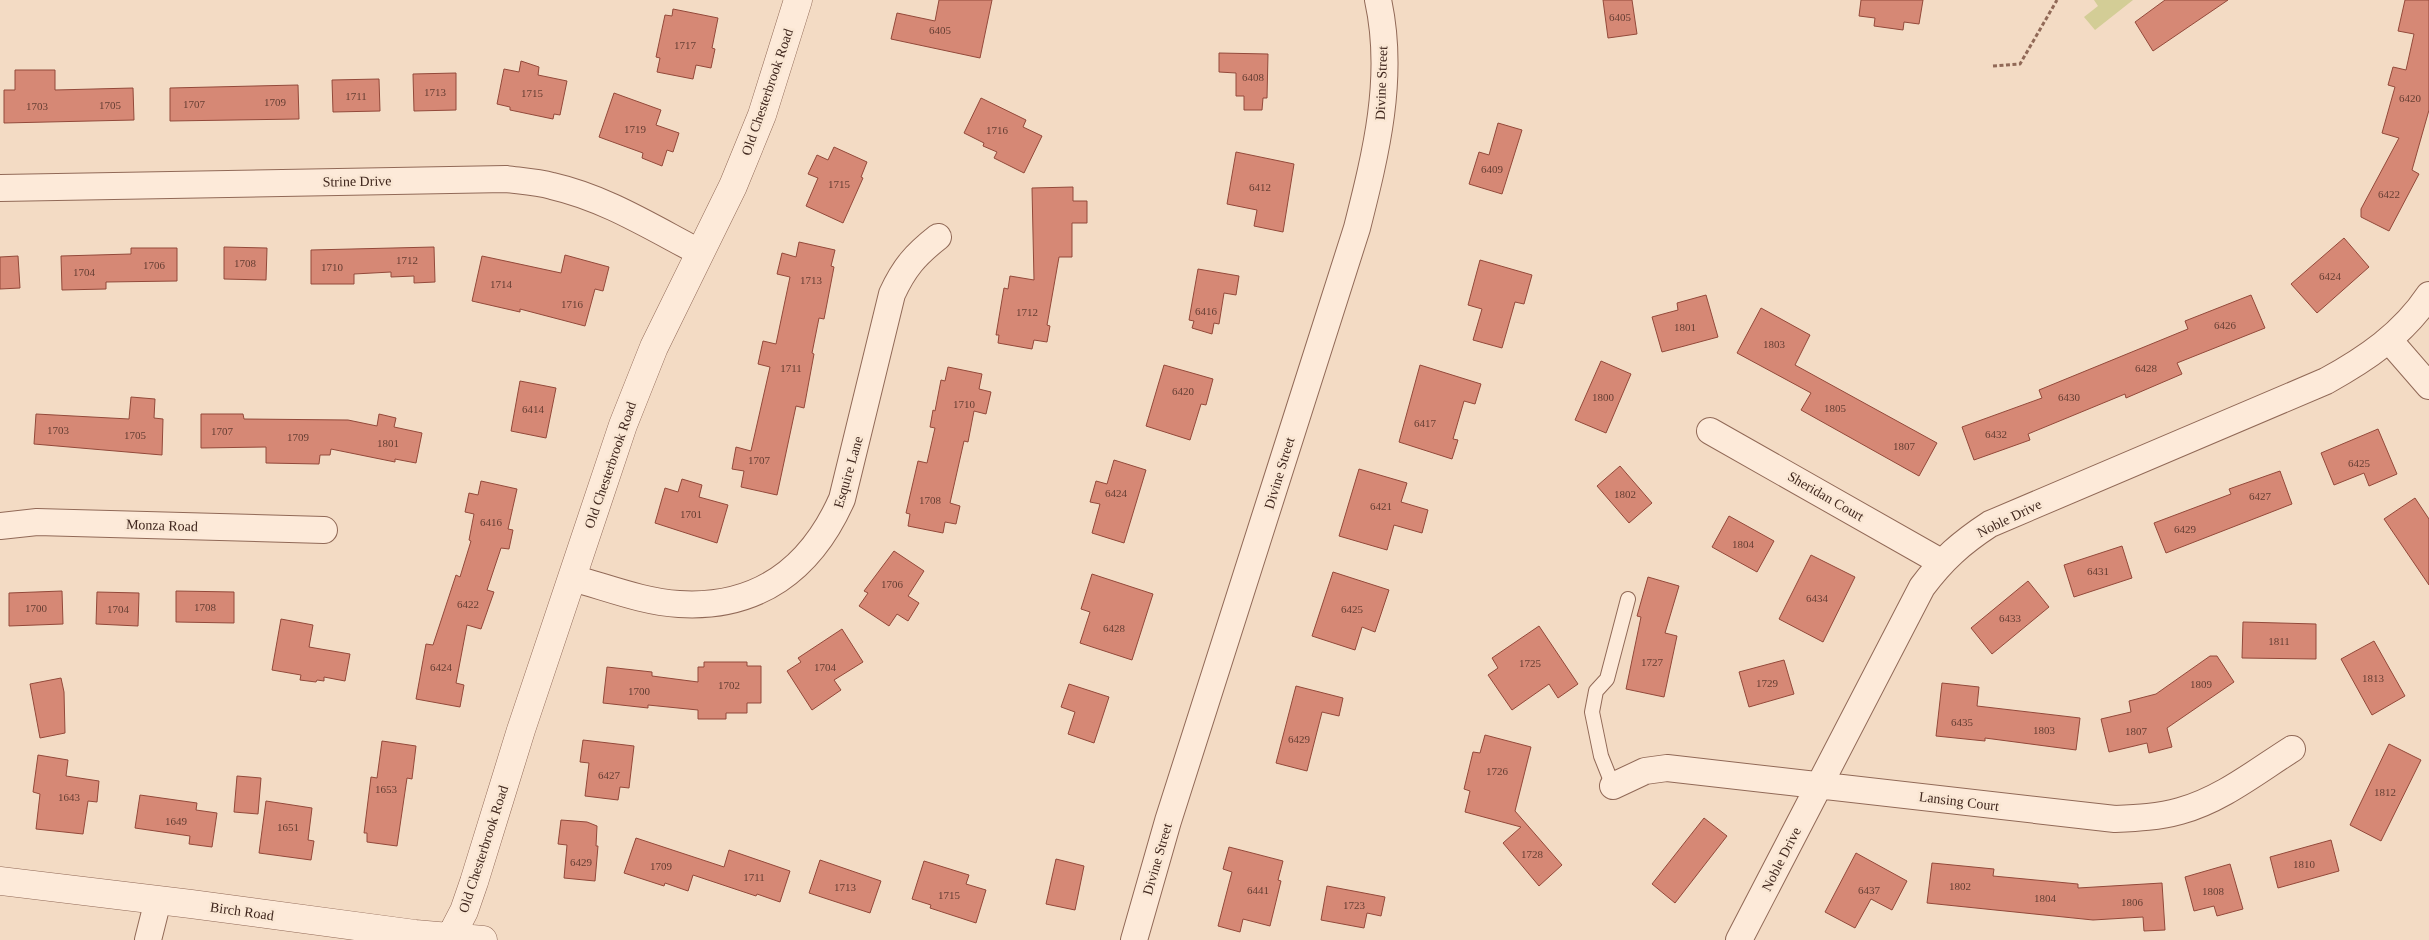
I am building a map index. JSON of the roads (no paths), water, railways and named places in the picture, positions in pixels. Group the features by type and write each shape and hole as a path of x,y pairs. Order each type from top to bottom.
{"street":[{"name":"Old Chesterbrook Road","path":"450,939 464,912 521,730 623,425 654,347 733,186 762,115 798,0"},
{"name":"Divine Street","path":"1134,940 1168,821 1357,228 1376,152 1383,104 1384,56 1378,0"},
{"name":"Strine Drive","path":"0,188 506,179 551,185 588,196 629,214 699,252"},
{"name":"Esquire Lane","path":"572,578 650,599 678,604 711,604 741,597 760,590 795,568 815,548 831,524 842,499 892,294 902,272 918,252 938,237"},
{"name":"Noble Drive","path":"1739,940 1922,587 1941,562 1961,543 1990,524 2326,381 2362,361 2389,340 2429,295"},
{"path":"2389,340 2429,386"},
{"name":"Sheridan Court","path":"1710,431 1941,562"},
{"name":"Monza Road","path":"0,526 37,522 324,530"},
{"name":"Lansing Court","path":"1613,786 1645,772 1667,768 2115,819 2150,817 2182,810 2215,797 2292,749"},
{"name":"Birch Road","path":"0,882 158,900 450,939 483,940"},
{"path":"148,940 158,900"}],"lane":[{"path":"1613,786 1601,756 1592,712 1596,691 1607,679 1628,599"}]}
